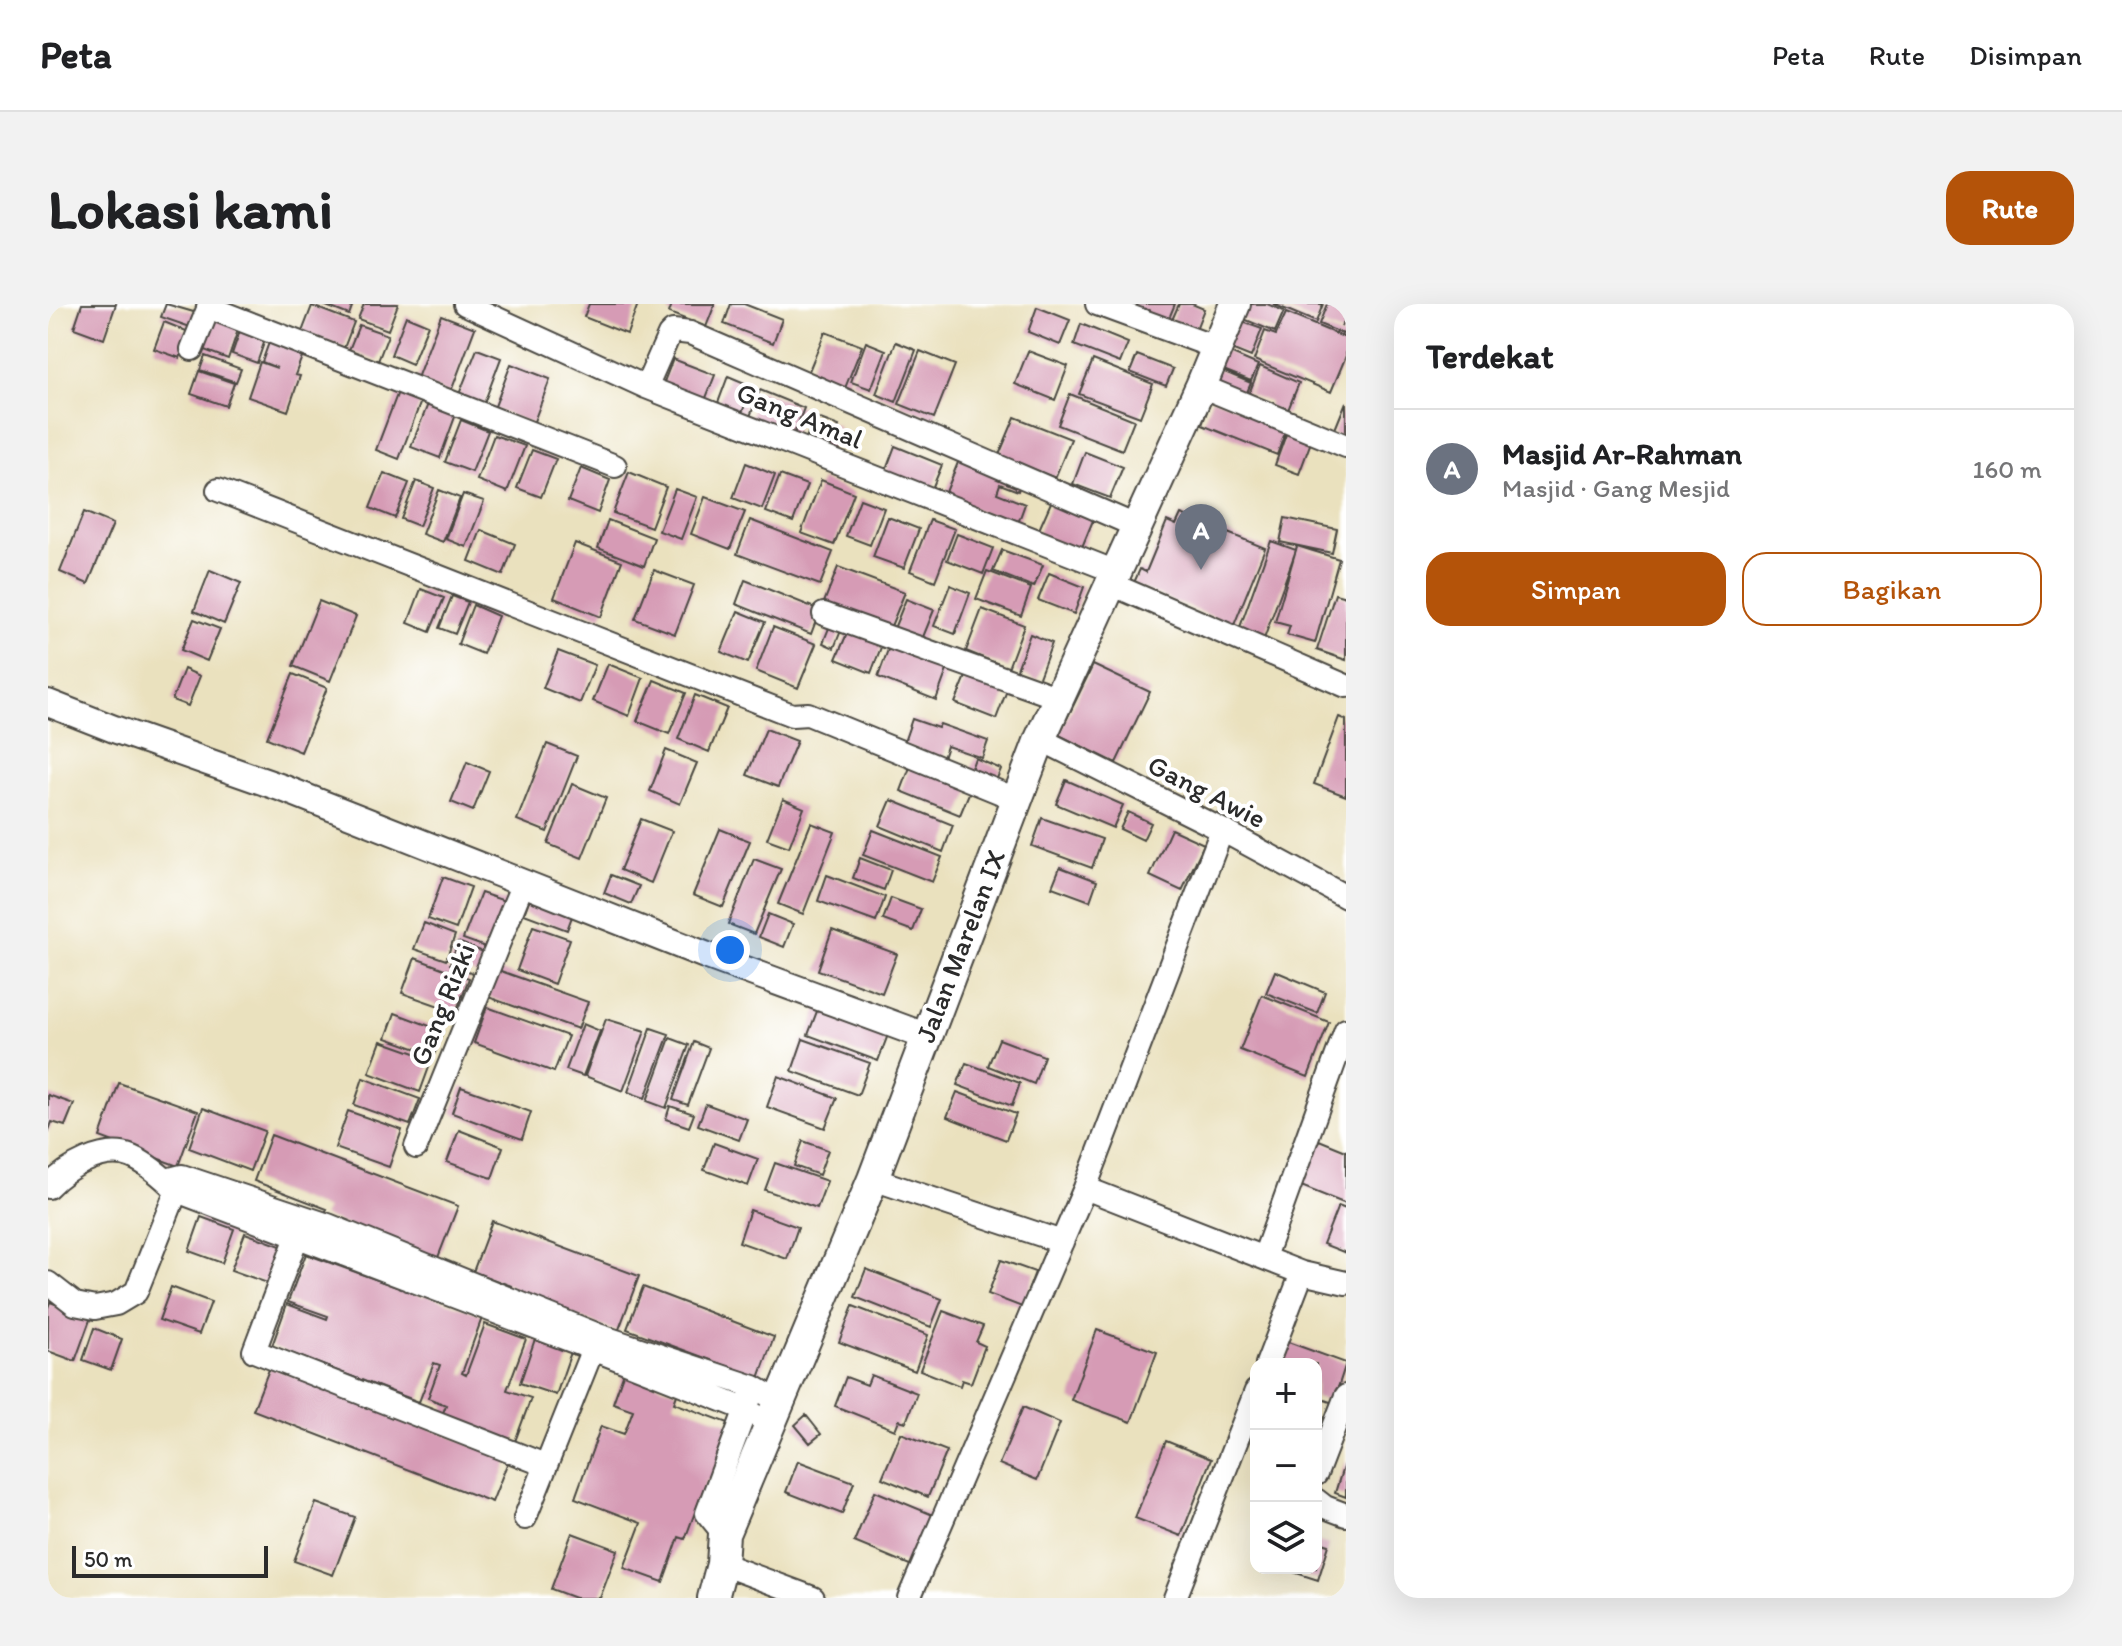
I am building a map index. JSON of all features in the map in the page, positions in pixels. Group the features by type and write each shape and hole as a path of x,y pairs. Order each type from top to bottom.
{"main road":[{"name":"Jalan Marelan IX","path":"713,1598 722,1564 724,1534 762,1405 873,1179 1040,739 1201,386 1235,304"}],"street":[{"name":"Gang Amal","path":"465,304 646,387 1114,578 1346,686"},
{"path":"1097,304 1217,348"},
{"path":"192,349 209,306 615,466"},
{"path":"646,387 669,335 673,331 690,333 1136,526"},
{"path":"1201,386 1346,446"},
{"path":"218,490 792,715 808,714 1016,799"},
{"path":"824,614 1059,698"},
{"path":"48,703 285,789 705,955 925,1036"},
{"name":"Gang Awie","path":"1040,739 1222,830 1346,897"},
{"path":"909,1598 1085,1188 1222,830"},
{"name":"Gang Rizki","path":"416,1147 523,883"},
{"path":"1264,1257 1346,1030"},
{"path":"48,1187 75,1165 112,1155 130,1156 175,1182 297,1237 596,1342 762,1405"},
{"path":"873,1179 1062,1242"},
{"path":"175,1182 328,1225 596,1342"},
{"path":"48,1283 75,1304 95,1308 116,1304 136,1292 175,1182"},
{"path":"1085,1188 1302,1273 1346,1283"},
{"path":"328,1225 297,1237 254,1351 545,1465"},
{"path":"1269,1358 1302,1273"},
{"path":"525,1518 596,1342"},
{"path":"1322,1458 1346,1396"},
{"path":"1175,1598 1250,1406"},
{"path":"1319,1502 1346,1515"},
{"path":"722,1564 813,1598"}],"building":[{"path":"82,304 116,304 104,339 74,328"},
{"path":"166,304 197,313 193,328 161,317"},
{"path":"321,304 353,304 349,315"},
{"path":"364,304 398,304 388,330 358,319"},
{"path":"589,304 638,304 627,334 584,317"},
{"path":"672,304 715,304 706,327 669,313"},
{"path":"731,304 744,304 782,319 773,343 724,324"},
{"path":"1118,304 1175,304 1167,323"},
{"path":"1179,304 1192,304 1204,309 1196,329 1172,320"},
{"path":"1244,304 1267,304 1284,311 1275,332 1239,317"},
{"path":"1273,304 1323,304 1316,322"},
{"path":"1327,304 1346,304 1341,327 1346,317 1346,335 1319,324"},
{"path":"312,306 354,322 344,348 302,332"},
{"path":"1037,307 1070,320 1060,345 1028,332"},
{"path":"212,313 240,324 228,359 199,348"},
{"path":"1286,313 1346,338 1346,356 1331,392 1254,360 1265,331 1276,335"},
{"path":"441,315 475,328 450,394 416,381"},
{"path":"406,316 428,325 412,364 391,355"},
{"path":"1237,320 1262,329 1251,357 1226,347"},
{"path":"164,322 189,332 180,358 154,349"},
{"path":"1081,324 1128,343 1120,363 1074,345"},
{"path":"359,325 388,335 378,361 349,350"},
{"path":"241,328 266,337 257,363 232,354"},
{"path":"825,332 862,346 843,393 806,378"},
{"path":"271,337 305,349 295,375 300,376 288,411 248,397 260,362 277,368 262,362"},
{"path":"866,342 886,350 871,389 851,382"},
{"path":"896,342 916,350 896,402 876,394"},
{"path":"477,349 501,358 483,406 458,397"},
{"path":"1223,350 1258,365 1251,381 1216,367"},
{"path":"920,351 955,365 934,418 899,404"},
{"path":"1028,351 1068,366 1055,400 1015,384"},
{"path":"1137,355 1173,369 1166,386 1130,372"},
{"path":"205,356 241,369 236,382 200,370"},
{"path":"673,359 715,375 702,408 660,392"},
{"path":"1093,360 1153,384 1140,417 1079,394"},
{"path":"511,364 550,379 533,424 494,409"},
{"path":"1260,366 1299,383 1286,415 1267,407 1269,402 1249,394"},
{"path":"1215,368 1251,383 1245,397 1209,383"},
{"path":"199,371 234,383 226,406 191,394"},
{"path":"728,376 752,386 742,413 718,403"},
{"path":"760,390 804,408 792,439 748,422"},
{"path":"398,392 421,401 399,459 376,450"},
{"path":"1070,394 1134,420 1122,450 1058,425"},
{"path":"1212,398 1287,427 1277,455 1202,425"},
{"path":"1346,402 1346,439 1333,434"},
{"path":"428,404 456,414 440,458 411,447"},
{"path":"815,417 839,426 828,452 804,443"},
{"path":"1015,417 1071,439 1055,478 999,455"},
{"path":"461,420 488,431 472,472 445,462"},
{"path":"1288,429 1312,439 1299,474 1275,465"},
{"path":"494,435 525,446 507,492 477,480"},
{"path":"895,446 942,465 929,496 883,478"},
{"path":"532,450 556,459 541,497 517,488"},
{"path":"1085,452 1123,467 1110,498 1073,484"},
{"path":"961,455 1022,479 1018,491 1000,484 997,493 1025,504 1017,526 944,497"},
{"path":"746,463 775,475 762,509 733,498"},
{"path":"581,468 610,480 598,513 568,501"},
{"path":"629,472 666,487 651,527 613,513"},
{"path":"384,473 409,483 395,518 370,508"},
{"path":"780,475 807,485 793,522 766,512"},
{"path":"821,480 854,493 834,545 801,533"},
{"path":"416,481 434,488 419,526 401,519"},
{"path":"675,489 697,497 681,539 659,531"},
{"path":"439,490 460,498 443,542 422,534"},
{"path":"463,494 484,501 466,547 446,539"},
{"path":"705,497 745,512 730,549 691,534"},
{"path":"860,499 884,508 870,545 846,536"},
{"path":"1052,500 1094,518 1080,552 1037,534"},
{"path":"84,512 113,524 88,584 60,572"},
{"path":"1181,514 1265,548 1234,625 1133,585 1140,569 1146,572 1167,521 1176,525"},
{"path":"888,517 919,529 904,568 873,557"},
{"path":"1285,518 1337,529 1332,553 1280,542"},
{"path":"608,520 654,538 644,566 598,548"},
{"path":"750,520 833,552 820,585 737,554"},
{"path":"930,520 955,529 935,581 910,571"},
{"path":"481,530 515,544 503,575 469,561"},
{"path":"957,534 993,548 983,574 947,560"},
{"path":"1271,541 1296,550 1264,639 1239,630"},
{"path":"575,543 622,561 601,617 554,598"},
{"path":"1297,546 1339,559 1315,643 1287,635 1290,626 1275,622"},
{"path":"1002,550 1043,565 1034,587 993,571"},
{"path":"838,567 905,592 889,631 823,605"},
{"path":"210,570 241,583 224,624 194,611"},
{"path":"654,570 694,585 675,634 635,619"},
{"path":"987,571 1031,588 1021,616 976,599"},
{"path":"1049,573 1084,587 1074,614 1038,600"},
{"path":"745,580 820,610 811,634 736,604"},
{"path":"950,585 970,593 955,634 934,626"},
{"path":"421,589 444,598 430,632 408,623"},
{"path":"1335,594 1346,597 1346,660 1317,650"},
{"path":"452,596 468,602 455,634 439,628"},
{"path":"906,599 934,610 921,642 893,631"},
{"path":"319,601 356,616 330,681 293,666"},
{"path":"473,605 498,616 483,654 458,644"},
{"path":"982,609 1024,625 1008,668 966,651"},
{"path":"738,611 765,622 748,663 721,652"},
{"path":"194,619 220,629 207,661 181,650"},
{"path":"831,623 842,628 834,648 823,643"},
{"path":"773,627 816,644 798,688 756,671"},
{"path":"849,629 883,642 871,673 836,659"},
{"path":"1030,634 1052,643 1038,680 1016,672"},
{"path":"889,647 947,670 936,700 878,677"},
{"path":"558,651 595,665 580,703 543,688"},
{"path":"608,664 643,678 629,716 593,701"},
{"path":"1093,665 1150,692 1116,763 1059,735"},
{"path":"184,669 200,676 188,706 172,700"},
{"path":"293,674 327,688 301,752 267,738"},
{"path":"967,674 1007,690 996,719 955,703"},
{"path":"654,680 686,693 669,734 637,721"},
{"path":"695,695 727,708 709,752 678,739"},
{"path":"1339,717 1346,720 1346,796 1314,784"},
{"path":"912,719 938,728 940,724 988,741 982,758 947,746 943,758 903,745"},
{"path":"766,729 797,741 778,787 747,775"},
{"path":"547,744 577,756 547,832 517,820"},
{"path":"666,750 697,763 680,804 650,791"},
{"path":"975,758 1001,769 993,788 968,778"},
{"path":"467,762 489,771 473,811 451,802"},
{"path":"912,762 972,786 960,815 901,791"},
{"path":"1066,780 1123,805 1113,828 1056,804"},
{"path":"572,784 606,798 582,858 548,844"},
{"path":"783,799 804,808 789,847 767,839"},
{"path":"891,800 953,825 943,852 880,826"},
{"path":"1128,812 1151,823 1143,840 1120,829"},
{"path":"1042,818 1102,839 1092,868 1032,846"},
{"path":"641,819 672,831 651,883 620,870"},
{"path":"811,823 835,832 803,914 778,904"},
{"path":"720,829 750,841 723,907 693,895"},
{"path":"1171,829 1204,844 1182,891 1150,876"},
{"path":"873,830 942,857 932,882 863,855"},
{"path":"860,858 891,870 884,890 853,878"},
{"path":"754,859 781,869 754,934 728,924"},
{"path":"1060,867 1097,881 1090,901 1052,887"},
{"path":"611,875 639,886 631,904 604,893"},
{"path":"827,875 885,897 876,922 818,901"},
{"path":"443,877 471,887 456,929 428,919"},
{"path":"481,893 508,902 491,949 463,939"},
{"path":"531,895 574,911 567,930 524,914"},
{"path":"891,898 921,909 913,931 883,920"},
{"path":"768,914 793,924 784,947 759,937"},
{"path":"424,923 455,935 446,960 414,949"},
{"path":"533,926 570,939 554,984 517,970"},
{"path":"832,930 897,954 882,993 818,970"},
{"path":"458,942 486,953 478,975 450,964"},
{"path":"415,958 469,978 456,1012 402,993"},
{"path":"498,970 588,1002 578,1029 488,997"},
{"path":"1275,971 1325,992 1317,1013 1266,993"},
{"path":"1262,995 1329,1022 1308,1077 1240,1050"},
{"path":"819,1006 889,1032 878,1061 808,1035"},
{"path":"487,1007 568,1036 554,1072 474,1043"},
{"path":"395,1013 443,1031 434,1055 386,1038"},
{"path":"606,1019 645,1031 623,1091 585,1076"},
{"path":"583,1024 600,1031 583,1076 566,1070"},
{"path":"651,1028 669,1034 645,1098 628,1092"},
{"path":"670,1038 689,1045 666,1108 647,1101"},
{"path":"803,1039 870,1063 858,1095 792,1071"},
{"path":"999,1039 1044,1056 1034,1084 988,1066"},
{"path":"381,1041 432,1059 420,1092 369,1073"},
{"path":"694,1042 709,1048 688,1105 673,1100"},
{"path":"966,1063 1020,1083 1012,1106 957,1085"},
{"path":"778,1076 837,1098 825,1128 767,1107"},
{"path":"363,1078 420,1099 410,1125 354,1105"},
{"path":"119,1083 198,1111 178,1166 100,1137"},
{"path":"461,1087 531,1112 522,1139 452,1113"},
{"path":"957,1092 1016,1114 1006,1140 947,1117"},
{"path":"48,1095 74,1104 65,1126 52,1122 48,1133"},
{"path":"706,1104 747,1119 739,1140 698,1125"},
{"path":"670,1106 694,1114 689,1127 666,1119"},
{"path":"203,1108 265,1131 250,1171 189,1148"},
{"path":"348,1111 402,1130 389,1167 335,1148"},
{"path":"459,1130 503,1147 492,1178 447,1162"},
{"path":"271,1135 458,1206 437,1260 323,1216 327,1209 254,1181"},
{"path":"1319,1140 1346,1151 1346,1204 1301,1186"},
{"path":"803,1141 828,1150 819,1175 794,1166"},
{"path":"714,1143 758,1159 748,1186 704,1170"},
{"path":"775,1163 827,1181 817,1208 765,1190"},
{"path":"1338,1206 1346,1209 1346,1253 1323,1244"},
{"path":"750,1210 798,1227 787,1259 739,1242"},
{"path":"201,1217 234,1229 222,1263 189,1251"},
{"path":"492,1221 639,1276 618,1332 510,1292 512,1286 473,1272"},
{"path":"245,1233 289,1249 276,1286 231,1270"},
{"path":"306,1254 483,1315 462,1373 466,1375 485,1324 526,1339 507,1390 531,1398 514,1444 441,1418 446,1405 428,1398 440,1365 434,1363 419,1402 272,1346 287,1304 327,1319 328,1316 288,1302"},
{"path":"1001,1260 1035,1272 1022,1307 988,1294"},
{"path":"866,1269 942,1299 931,1327 855,1297"},
{"path":"171,1287 211,1302 199,1334 159,1320"},
{"path":"643,1287 774,1337 759,1378 627,1329"},
{"path":"50,1302 91,1317 75,1361 48,1351"},
{"path":"853,1306 928,1335 915,1371 839,1342"},
{"path":"943,1311 983,1326 976,1342 985,1346 971,1383 962,1380 960,1386 920,1370"},
{"path":"94,1328 122,1339 111,1370 83,1360"},
{"path":"1097,1330 1157,1352 1131,1422 1071,1400"},
{"path":"1277,1338 1346,1363 1333,1403 1322,1399 1322,1358 1270,1358"},
{"path":"535,1339 571,1352 556,1395 520,1383"},
{"path":"270,1367 509,1459 492,1502 253,1410"},
{"path":"624,1372 678,1392 674,1403 734,1425 715,1483 707,1480 685,1539 679,1537 663,1582 624,1568 641,1523 575,1498 601,1426 624,1434 633,1410 613,1403"},
{"path":"871,1375 917,1393 906,1422 899,1420 895,1430 835,1406 846,1377 867,1385"},
{"path":"1023,1407 1060,1423 1037,1480 999,1464"},
{"path":"806,1415 821,1434 810,1443 795,1425"},
{"path":"901,1433 947,1451 928,1497 882,1478"},
{"path":"1166,1441 1211,1459 1181,1536 1135,1518"},
{"path":"798,1461 854,1482 842,1514 786,1492"},
{"path":"1346,1461 1346,1497 1335,1493"},
{"path":"875,1491 933,1515 912,1566 854,1542"},
{"path":"316,1503 355,1517 333,1575 294,1561"},
{"path":"572,1533 618,1550 600,1598 575,1598 551,1589"},
{"path":"1322,1543 1329,1545 1322,1567"},
{"path":"1299,1574 1320,1574 1318,1580"}],"place":[{"name":"Masjid Ar-Rahman","path":"1201,570"}]}
